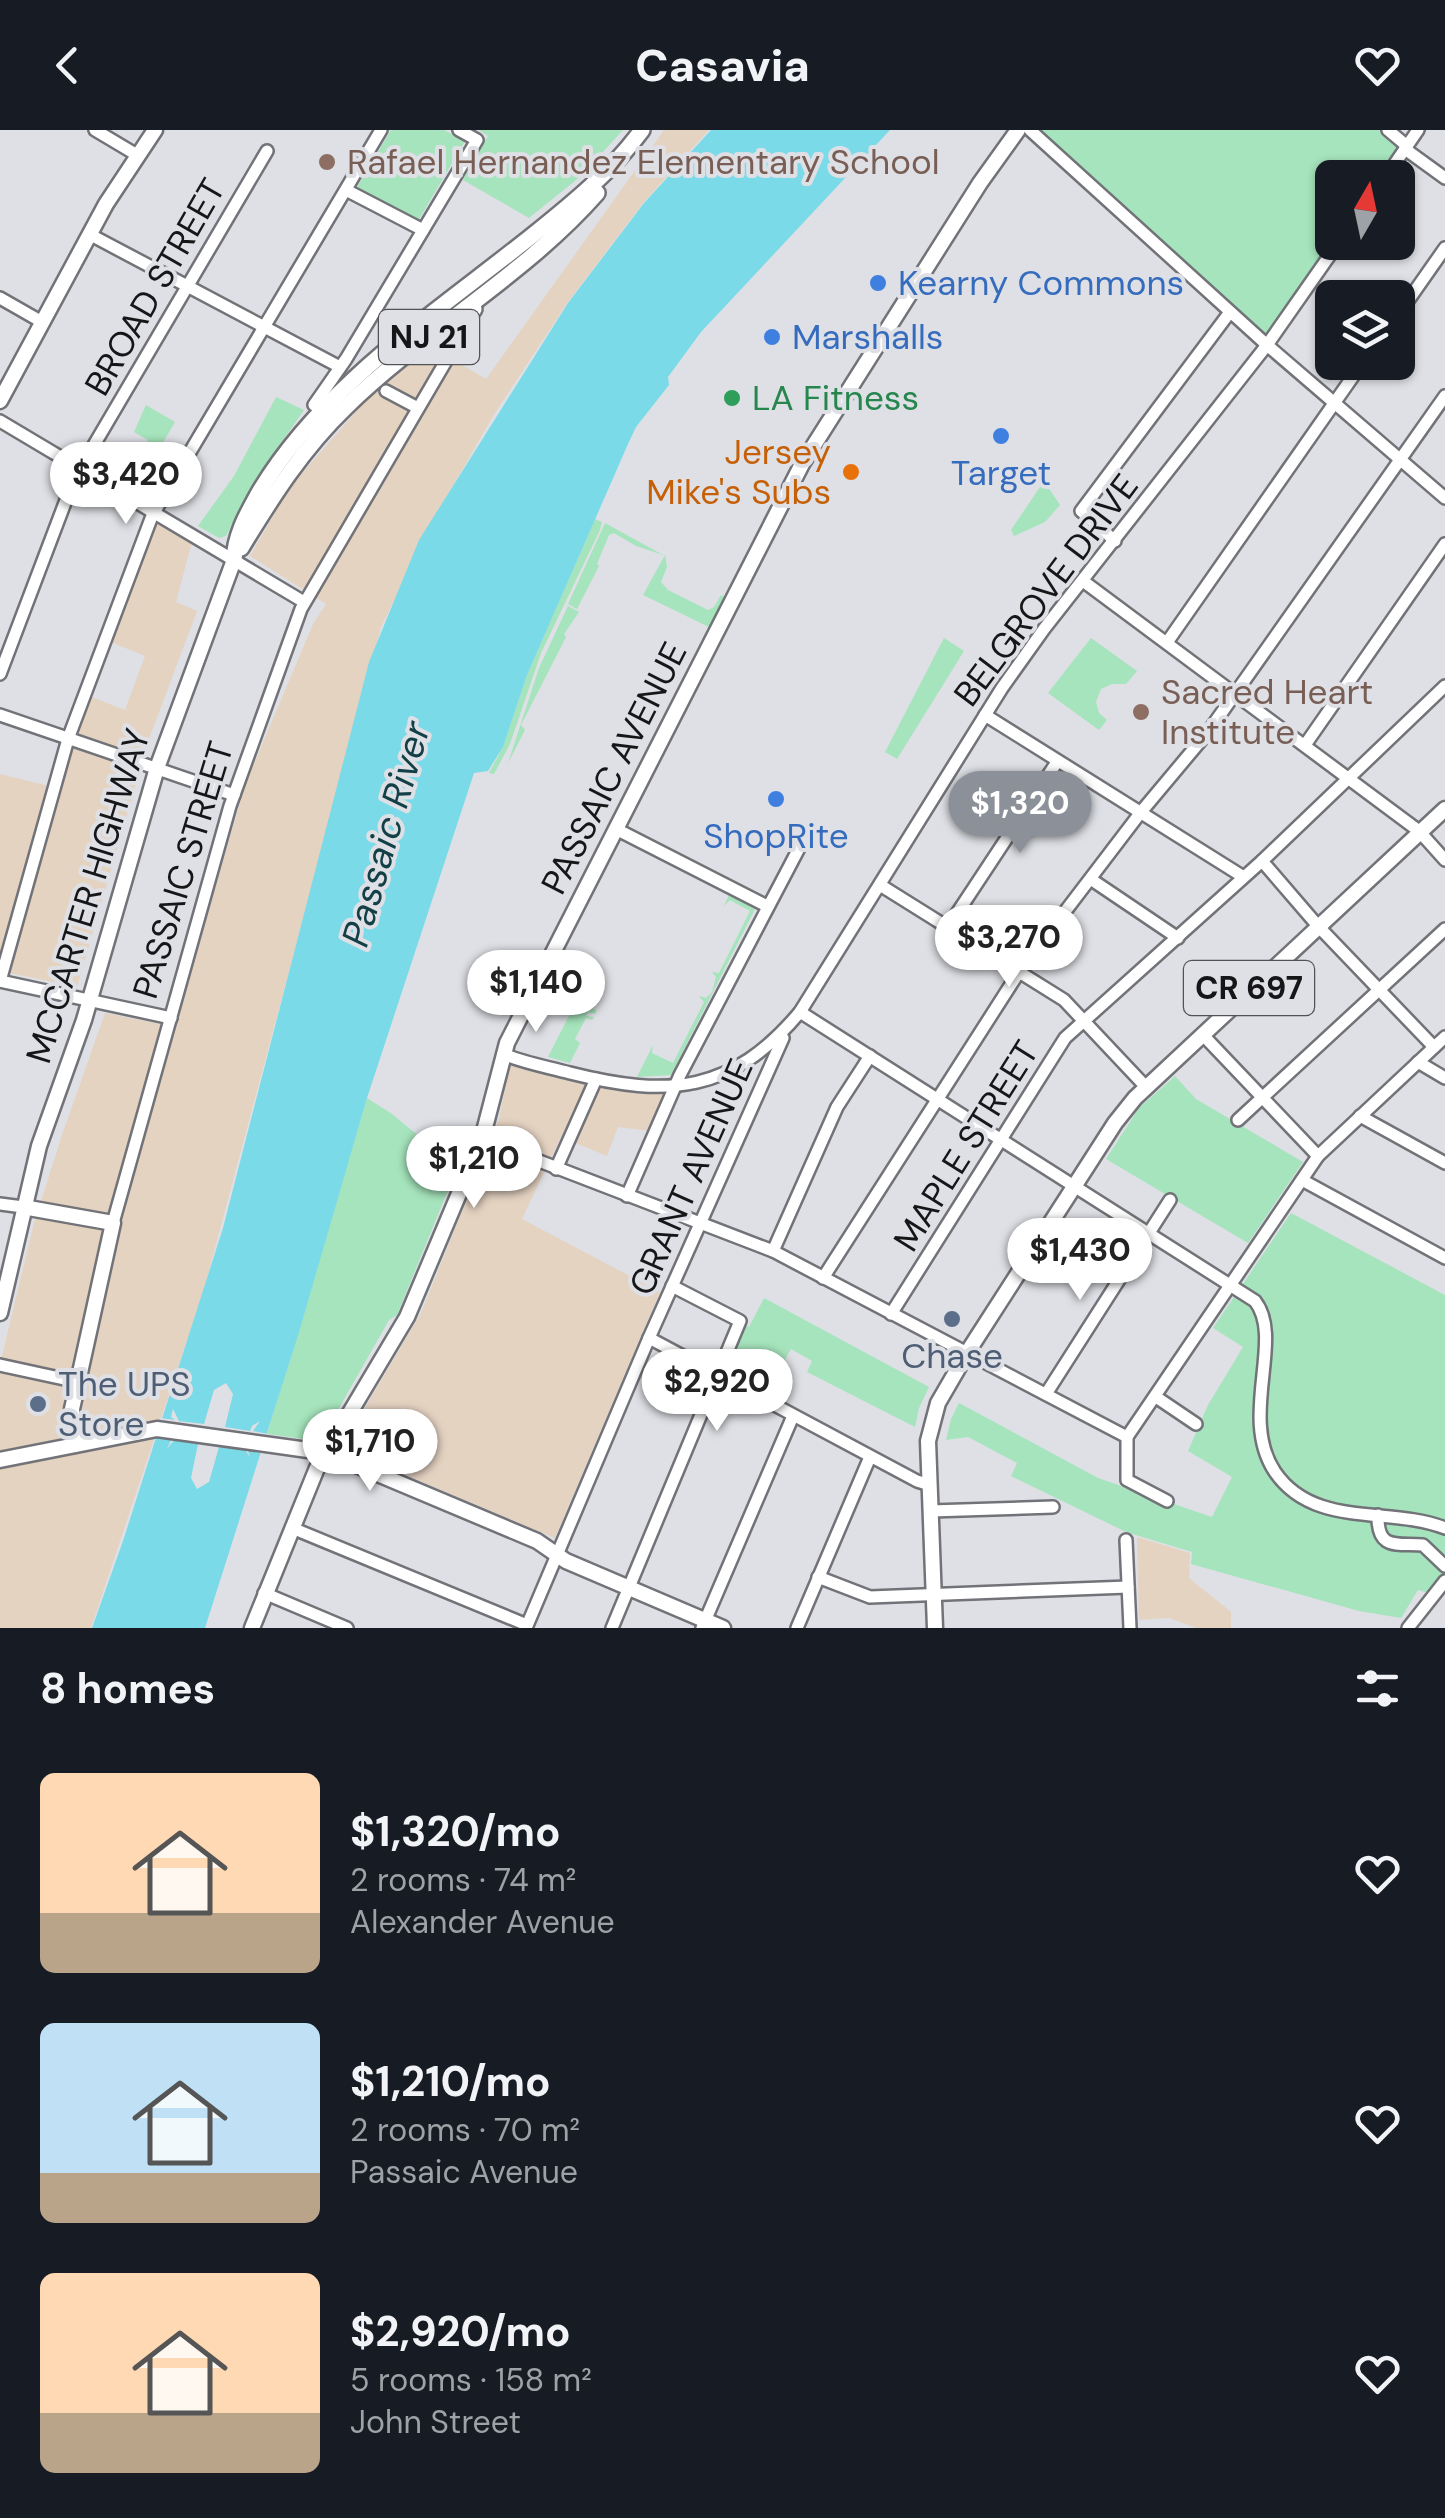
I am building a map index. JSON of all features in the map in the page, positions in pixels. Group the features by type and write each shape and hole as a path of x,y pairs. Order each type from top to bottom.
{"highway":[{"name":"MCCARTER HIGHWAY","path":"234,560 240,532 260,491 323,408 370,365 560,214 608,171 643,130"},
{"name":"MCCARTER HIGHWAY","path":"234,560 295,464 334,418 586,206 643,130"},
{"path":"453,349 464,322 508,274"}],"main road":[{"path":"0,401 89,234 155,130"},
{"name":"PASSAIC AVENUE","path":"252,1628 326,1454 407,1317 482,1139 503,1054 802,464 977,187 1018,130"},
{"name":"MCCARTER HIGHWAY","path":"0,1313 39,1146 90,1000 157,768 234,560"},
{"name":"CR 697","path":"935,1628 930,1485 935,1414 967,1353 1115,1123 1146,1087 1445,808"},
{"path":"23,1208 113,1223"},
{"name":"PASSAIC STREET","path":"74,1445 71,1420 113,1223"},
{"path":"0,1460 156,1428 326,1454 537,1541 556,1554 704,1624 723,1628"}],"street":[{"path":"95,130 136,155"},
{"path":"171,1018 0,981 68,738 154,513 381,130"},
{"path":"314,405 478,140 458,130"},
{"path":"1030,130 1267,345 1445,498"},
{"path":"1388,130 1445,178"},
{"path":"1397,160 1418,130"},
{"name":"BROAD STREET","path":"0,674 80,469 267,151"},
{"path":"346,190 423,230"},
{"path":"89,234 340,366"},
{"path":"1415,291 1445,248"},
{"name":"BELGROVE DRIVE","path":"503,1054 596,1079 638,1086 676,1086 706,1081 749,1062 776,1041 800,1012 985,715 1044,629 1267,345 1326,260"},
{"path":"0,298 42,322"},
{"path":"1116,541 1081,511 1230,312"},
{"name":"PASSAIC STREET","path":"113,1223 234,794 304,602 453,349"},
{"path":"1168,641 1351,380"},
{"path":"386,391 418,408"},
{"path":"823,1278 1019,972 1140,812 1189,757 1445,396"},
{"path":"0,422 304,602"},
{"path":"1305,745 1445,544"},
{"path":"1083,581 1420,831 1445,860"},
{"name":"MAPLE STREET","path":"891,1314 1066,1038 1262,861 1445,686"},
{"path":"985,715 1242,876"},
{"path":"0,716 234,794"},
{"path":"948,927 1058,762"},
{"path":"616,829 767,906"},
{"path":"627,1196 676,1086 807,833"},
{"path":"1262,861 1318,926 1434,1047"},
{"path":"1092,880 1178,938"},
{"path":"880,885 1064,1000 1146,1087"},
{"path":"1238,1120 1445,929"},
{"path":"800,1012 1255,1301 1264,1320 1261,1440 1270,1464 1286,1487 1304,1500 1334,1510 1422,1521 1445,1528"},
{"name":"GRANT AVENUE","path":"526,1627 789,1025"},
{"path":"1202,1034 1318,1156"},
{"path":"1167,1501 1128,1480 1127,1436 1318,1156 1445,1037"},
{"path":"773,1252 837,1107 870,1056"},
{"path":"1418,1062 1445,1078"},
{"path":"556,1169 596,1079"},
{"path":"1360,1116 1445,1163"},
{"path":"482,1139 773,1252 1127,1436"},
{"path":"1302,1180 1445,1258"},
{"path":"1046,1394 1170,1200"},
{"path":"0,1204 23,1208"},
{"path":"612,1628 740,1322 672,1286"},
{"path":"649,1338 718,1378 930,1485"},
{"path":"0,1366 78,1382"},
{"path":"1156,1397 1196,1424"},
{"path":"704,1624 792,1416"},
{"path":"796,1628 870,1457"},
{"path":"930,1511 1053,1508"},
{"path":"1378,1515 1379,1532 1386,1541 1423,1544 1445,1566"},
{"path":"292,1528 526,1627"},
{"path":"1126,1540 1130,1628"},
{"path":"818,1577 866,1596 1128,1587"},
{"path":"1408,1628 1445,1581"},
{"path":"264,1593 348,1628"}],"shaded area":[{"path":"664,130 709,130 644,202 568,302 495,413 447,496 381,627 203,1293 91,1628 0,1628 0,1364 34,1223 62,1135 105,1013 175,1027 245,785 313,624 326,604 250,556 290,487 368,398 428,345 486,379"},
{"path":"155,516 193,538 176,602 197,611 149,739 77,987 0,971 0,774 61,789 89,696 125,710 145,656 108,641"},
{"path":"510,1064 588,1084 668,1095 657,1132 618,1127 607,1156 561,1137 522,1219 660,1292 555,1538 341,1448 421,1313 499,1119"},
{"path":"1137,1537 1190,1553 1189,1578 1231,1612 1231,1628 1196,1628 1169,1618 1139,1620"}],"green space":[{"path":"391,130 444,130 465,141 418,221 356,189"},
{"path":"479,130 623,130 581,176 529,218 463,180 488,136"},
{"path":"1040,130 1388,130 1405,144 1394,160 1315,160 1315,260 1321,260 1266,348 1036,137"},
{"path":"276,397 304,410 256,479 226,536 219,538 198,526 234,476"},
{"path":"146,405 175,422 152,461 140,454 148,440 134,432"},
{"path":"1044,481 1060,505 1045,522 1014,536 1011,530"},
{"path":"595,519 602,522 600,530 541,653 510,744 494,774 489,773 503,747 527,675"},
{"path":"605,523 663,555 614,533 609,535 599,566 577,609 568,604"},
{"path":"665,555 667,567 661,582 668,590 708,610 721,595 725,597 709,627 643,595"},
{"path":"568,606 579,612 564,634 566,637 521,725 525,730 508,763 539,668"},
{"path":"944,638 964,651 897,759 885,752"},
{"path":"1091,638 1137,671 1126,684 1101,689 1096,702 1099,713 1107,720 1099,730 1048,693"},
{"path":"729,895 755,909 671,1075 637,1077 653,1045 652,1053 673,1063 704,1002 699,996 706,998 712,992 716,977 712,972 719,973 750,911 730,900 724,906"},
{"path":"558,974 554,986 582,1000 581,1005 597,1010 595,1014 588,1012 586,1016 594,1017 586,1018 575,1039 580,1043 570,1063 548,1057 575,1004 545,988 551,976"},
{"path":"1175,1076 1196,1099 1303,1162 1248,1243 1106,1159 1139,1108"},
{"path":"367,1098 457,1168 397,1315 389,1320 326,1431 311,1440 267,1434"},
{"path":"1291,1213 1445,1295 1445,1590 1440,1596 1418,1590 1401,1618 1359,1611 1191,1564 1192,1552 1126,1532 1011,1476 1017,1463 968,1437 946,1440 959,1403 1098,1478 1212,1517 1232,1477 1188,1451 1208,1405 1243,1347 1213,1328"},
{"path":"764,1298 929,1387 915,1427 807,1372 812,1361 791,1349 763,1398 722,1375"}],"water":[{"name":"Passaic River","path":"711,130 890,130 701,332 668,377 669,385 636,427 628,444 527,675 503,747 488,771 474,773 367,1098 299,1332 205,1628 92,1628 223,1228 369,662 419,540 568,303 644,203"}],"pier":[{"path":"226,1383 233,1394 225,1427 250,1431 260,1421 253,1431 269,1434 262,1453 248,1451 250,1457 245,1450 219,1447 209,1482 197,1489 191,1478 198,1444 174,1440 167,1449 171,1440 154,1437 160,1418 175,1420 171,1417 173,1409 179,1421 204,1424 214,1390"}],"place":[{"name":"Rafael Hernandez Elementary School","path":"327,162"},
{"name":"Kearny Commons","path":"878,283"},
{"name":"Marshalls","path":"772,337"},
{"name":"LA Fitness","path":"732,398"},
{"name":"Target","path":"1001,436"},
{"name":"Jersey Mike's Subs","path":"851,472"},
{"name":"Sacred Heart Institute","path":"1141,712"},
{"name":"ShopRite","path":"776,799"},
{"name":"Chase","path":"952,1319"},
{"name":"The UPS Store","path":"38,1404"}]}
